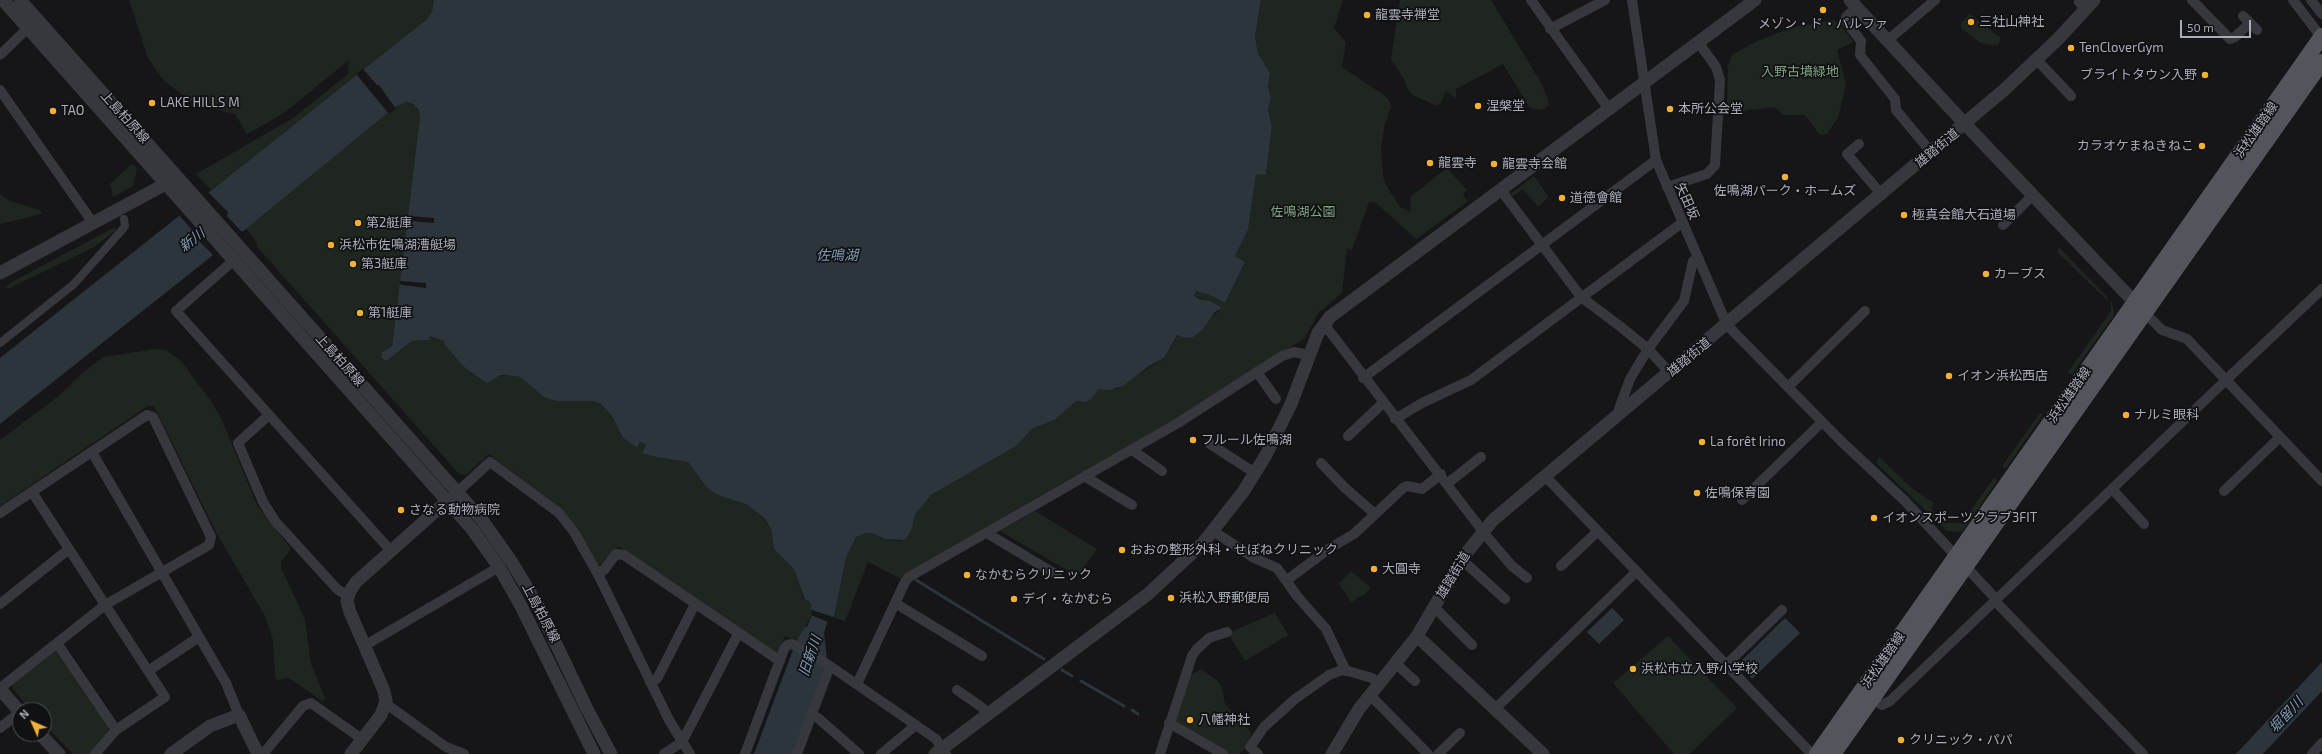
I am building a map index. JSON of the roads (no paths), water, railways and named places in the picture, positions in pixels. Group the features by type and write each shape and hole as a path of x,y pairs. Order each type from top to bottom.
{"main road":[{"name":"浜松雄踏線","path":"1817,754 1961,562 2140,307 2322,37"},
{"name":"浜松雄踏線","path":"2140,307 2322,62"},
{"name":"浜松雄踏線","path":"1833,754 1872,699 1961,562"}],"street":[{"name":"上島柏原線","path":"3,0 472,529 499,567 531,625 594,754"},
{"name":"上島柏原線","path":"20,0 458,492 499,543 529,589 611,754"},
{"path":"1532,0 1550,28 1609,109"},
{"path":"1550,28 1605,0"},
{"name":"矢田坂","path":"1632,0 1656,160 1727,325"},
{"path":"1887,40 1935,0"},
{"path":"2192,0 2230,39 2235,37 2250,23"},
{"path":"2293,0 2322,37"},
{"path":"2311,0 2322,14"},
{"path":"745,754 780,661 786,647 790,644 795,645 829,665 936,739 941,752 987,714 1158,586 1213,531 1255,473 1285,417 1308,355 1324,324 1337,312 1750,2"},
{"name":"雄踏街道","path":"1332,754 1352,720 1370,695 1417,636 1462,559 1483,530 1503,511 1670,373 1965,124 2037,60 2086,3"},
{"path":"1931,152 1896,110 1895,99 1860,55 1861,41 1845,20 1854,4 1965,124 2162,330 2187,339 2322,481"},
{"path":"0,55 28,28"},
{"path":"1667,187 1707,174 1715,166 1720,80 1716,67 1698,42"},
{"path":"2037,60 2071,96"},
{"path":"0,90 93,223"},
{"path":"1859,144 1847,154 1882,195"},
{"path":"1363,378 1656,160"},
{"path":"0,273 178,177"},
{"path":"1500,190 1581,297 1648,349 1670,373"},
{"path":"2003,225 2033,195"},
{"path":"0,343 74,284 122,230 125,226 124,218"},
{"path":"1395,419 1433,397 1466,383 1683,222"},
{"path":"231,258 176,311 390,551"},
{"path":"1622,413 1619,409 1624,392 1648,349 1684,301 1693,261 1699,259"},
{"path":"1872,699 1882,705 1887,704 2322,289"},
{"path":"1788,387 1865,311"},
{"path":"1324,324 1363,378 1441,474 1483,530 1512,566 1527,578"},
{"path":"1727,325 1822,422 1905,501 1996,600 2143,754"},
{"path":"857,684 909,576 1133,449 1288,353 1294,352 1308,355"},
{"path":"1257,372 1276,399"},
{"path":"1348,436 1383,403"},
{"path":"0,513 147,415 153,417 211,537 209,545 105,605 0,689 12,703"},
{"path":"269,415 238,443 263,502 275,520 336,589 348,596"},
{"path":"1742,500 1822,422"},
{"path":"2224,491 2280,437"},
{"path":"1210,444 1255,473"},
{"path":"1133,449 1162,471"},
{"path":"92,452 226,684 258,754"},
{"path":"1448,483 1482,457"},
{"path":"351,754 381,714 385,703 384,691 350,612 348,596 356,582 490,462 559,513 574,532 598,573 669,720 690,754"},
{"path":"1321,463 1344,487 1375,514"},
{"path":"1287,580 1330,548 1354,534 1402,488 1407,486 1422,489 1441,474"},
{"path":"1086,475 1089,479 1132,505"},
{"path":"1545,476 1807,749 1814,754"},
{"path":"2112,489 2144,524"},
{"path":"32,492 165,697 116,730 95,754"},
{"path":"1213,531 1254,558 1271,564 1287,580 1297,596 1326,629 1346,671"},
{"path":"1562,566 1598,531"},
{"path":"988,532 990,535 1057,575"},
{"path":"0,604 69,549"},
{"path":"598,573 604,570 616,554 624,555 738,634 780,661"},
{"path":"1462,559 1505,600"},
{"path":"364,646 499,567"},
{"path":"1495,708 1637,571"},
{"path":"895,603 982,656"},
{"path":"650,682 657,679 695,604"},
{"path":"1433,609 1472,645"},
{"path":"1726,665 1782,610"},
{"path":"1160,754 1169,723 1196,649 1209,638 1227,632"},
{"path":"664,754 682,742 738,634"},
{"path":"1417,636 1543,754"},
{"path":"148,671 199,637"},
{"path":"57,643 116,730"},
{"path":"1396,663 1415,681"},
{"path":"798,754 829,665"},
{"path":"1258,754 1247,750 1264,727 1294,699 1335,672 1346,671 1372,678 1379,683"},
{"path":"957,690 983,708 987,714"},
{"path":"1370,695 1428,754"},
{"path":"263,754 266,753 303,706 311,703 362,740"},
{"path":"385,703 443,750 464,754"},
{"path":"171,754 210,726 239,715"},
{"path":"811,715 818,718 859,754"},
{"path":"0,728 12,718"},
{"path":"1169,723 1223,754"},
{"path":"881,754 916,725"},
{"path":"1438,754 1460,733"},
{"path":"48,742 59,754"},
{"path":"2312,754 2322,744"}],"water":[{"name":"佐鳴湖","path":"434,0 1261,0 1255,37 1258,53 1270,73 1268,87 1271,98 1268,110 1272,126 1266,175 1256,174 1248,230 1235,256 1245,262 1225,303 1210,295 1196,291 1194,295 1199,299 1210,301 1222,308 1215,312 1202,330 1193,337 1186,338 1177,335 1164,358 1149,366 1123,386 1109,390 1099,389 1090,400 1085,402 1076,401 1056,419 1032,429 1016,446 931,495 915,515 911,531 905,540 885,539 875,534 866,533 856,537 846,558 834,617 829,616 824,633 827,660 793,754 754,754 796,642 805,627 807,627 814,610 810,609 812,606 809,601 805,600 794,569 774,549 771,529 764,518 748,505 717,495 707,488 688,462 656,457 642,453 646,446 645,444 640,442 637,448 623,438 612,416 601,404 594,401 556,401 544,397 520,377 501,375 487,383 464,367 444,344 445,341 430,336 429,340 412,341 387,361 381,358 382,352 392,346 420,117 418,109 413,104 406,102 395,107 246,229 0,424 0,358 427,19 432,11"},
{"path":"1612,608 1624,620 1599,644 1587,632"},
{"path":"1785,618 1800,633 1752,679 1738,664"},
{"name":"堀留川","path":"2322,662 2322,691 2263,754 2236,754"}],"waterway":[{"path":"916,580 1044,659"},
{"path":"1062,670 1072,676"},
{"path":"1081,681 1124,706"},
{"path":"1132,710 1138,714"}],"place":[{"name":"メゾン・ド・パルファ","path":"1823,10"},
{"name":"龍雲寺禅堂","path":"1367,15"},
{"name":"三社山神社","path":"1971,22"},
{"name":"TenCloverGym","path":"2071,48"},
{"name":"ブライトタウン入野","path":"2205,75"},
{"name":"LAKE HILLS M","path":"152,103"},
{"name":"涅槃堂","path":"1478,106"},
{"name":"本所公会堂","path":"1670,109"},
{"name":"TAO","path":"53,111"},
{"name":"カラオケまねきねこ","path":"2202,146"},
{"name":"龍雲寺","path":"1430,163"},
{"name":"龍雲寺会館","path":"1494,164"},
{"name":"佐鳴湖パーク・ホームズ","path":"1785,177"},
{"name":"道徳會館","path":"1562,198"},
{"name":"極真会館大石道場","path":"1904,215"},
{"name":"第2艇庫","path":"358,223"},
{"name":"浜松市佐鳴湖漕艇場","path":"331,245"},
{"name":"第3艇庫","path":"353,264"},
{"name":"カーブス","path":"1986,274"},
{"name":"第1艇庫","path":"360,313"},
{"name":"イオン浜松西店","path":"1949,376"},
{"name":"ナルミ眼科","path":"2126,415"},
{"name":"フルール佐鳴湖","path":"1193,440"},
{"name":"La forêt Irino","path":"1702,442"},
{"name":"佐鳴保育園","path":"1697,493"},
{"name":"さなる動物病院","path":"401,510"},
{"name":"イオンスポーツクラブ3FIT","path":"1874,518"},
{"name":"おおの整形外科・せぼねクリニック","path":"1122,550"},
{"name":"大圓寺","path":"1374,569"},
{"name":"なかむらクリニック","path":"967,575"},
{"name":"浜松入野郵便局","path":"1171,598"},
{"name":"デイ・なかむら","path":"1014,599"},
{"name":"浜松市立入野小学校","path":"1633,669"},
{"name":"八幡神社","path":"1190,720"},
{"name":"クリニック・パパ","path":"1901,740"}],"park label":[{"name":"入野古墳緑地","path":"1800,72"},
{"name":"佐鳴湖公園","path":"1303,212"}],"water label":[{"name":"新川","path":"192,240"},
{"name":"旧新川","path":"810,656"}]}
